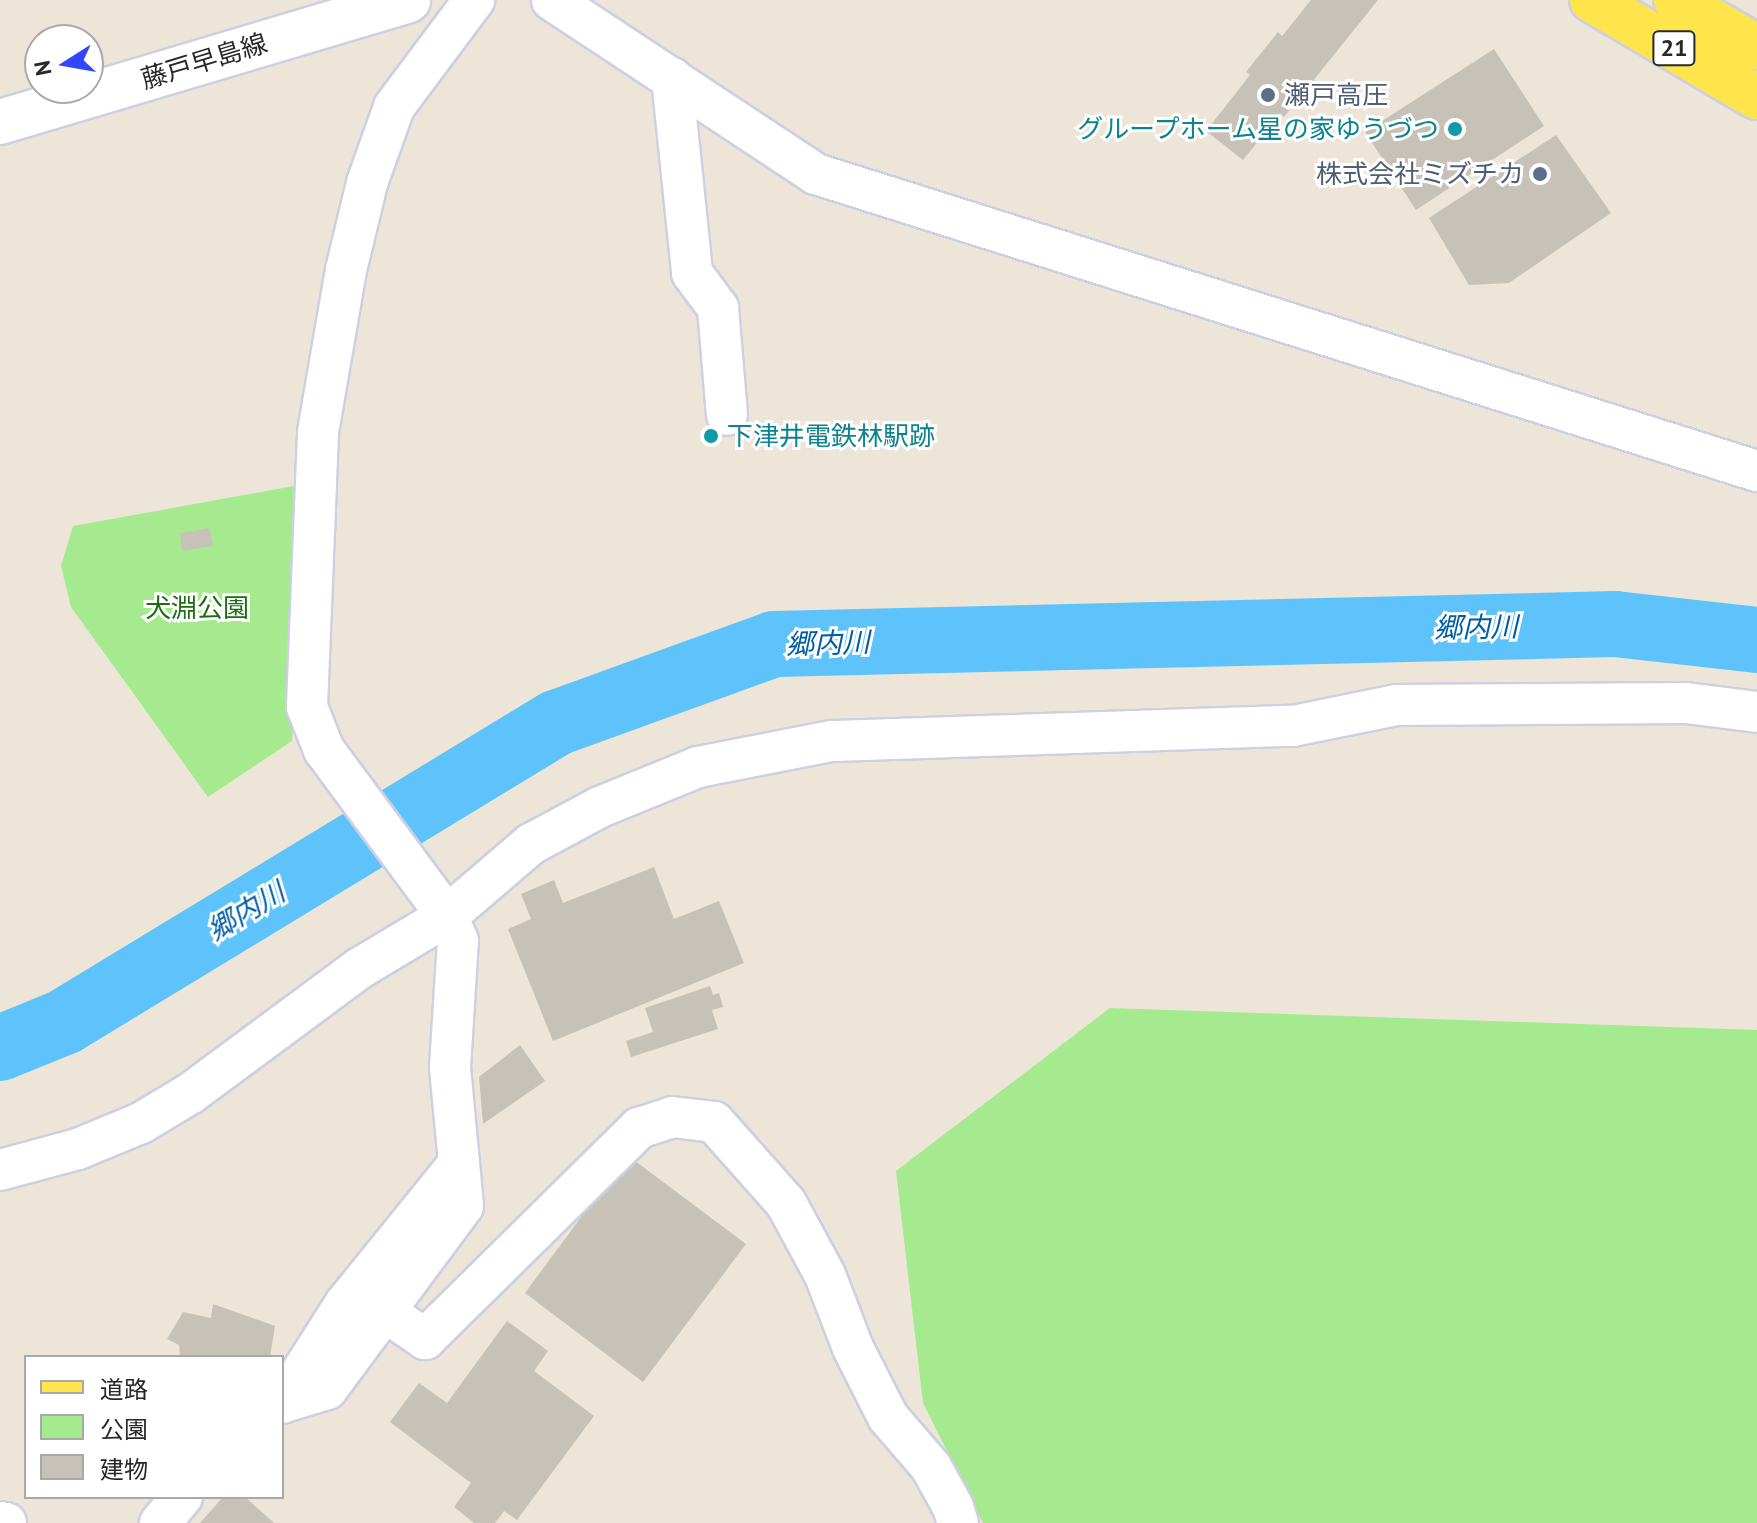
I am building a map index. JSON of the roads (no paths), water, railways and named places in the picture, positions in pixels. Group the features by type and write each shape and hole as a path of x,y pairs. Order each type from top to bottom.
{"main road":[{"name":"藤戸早島線","path":"0,122 408,0"},
{"name":"21","path":"1592,0 1757,97"},
{"name":"21","path":"1676,0 1757,47"}],"street":[{"path":"284,1403 327,1389 463,1206 450,1067 458,941 442,910 324,750 307,707 318,432 337,312 367,183 394,107 474,0"},
{"path":"552,0 816,174 1757,471"},
{"path":"672,78 692,273 718,308 727,415"},
{"path":"0,1170 78,1149 141,1123 191,1093 531,844 600,807 698,767 832,741 1293,726 1396,705 1686,703 1757,712"},
{"path":"384,1311 425,1339 639,1128 672,1117 714,1122 786,1203 825,1275 853,1348 888,1417 931,1467 953,1507 958,1523"},
{"path":"284,1401 345,1304 459,1163"},
{"path":"160,1523 180,1499"},
{"path":"0,1522 6,1523"}],"waterway":[{"name":"郷内川","path":"0,1048 64,1022 556,723 774,644 1615,624 1757,640"}],"place":[{"name":"瀬戸高圧","path":"1268,95"},
{"name":"グループホーム星の家ゆうづつ","path":"1455,129"},
{"name":"株式会社ミズチカ","path":"1540,174"},
{"name":"下津井電鉄林駅跡","path":"711,436"}],"park label":[{"name":"犬淵公園","path":"197,608"}]}
